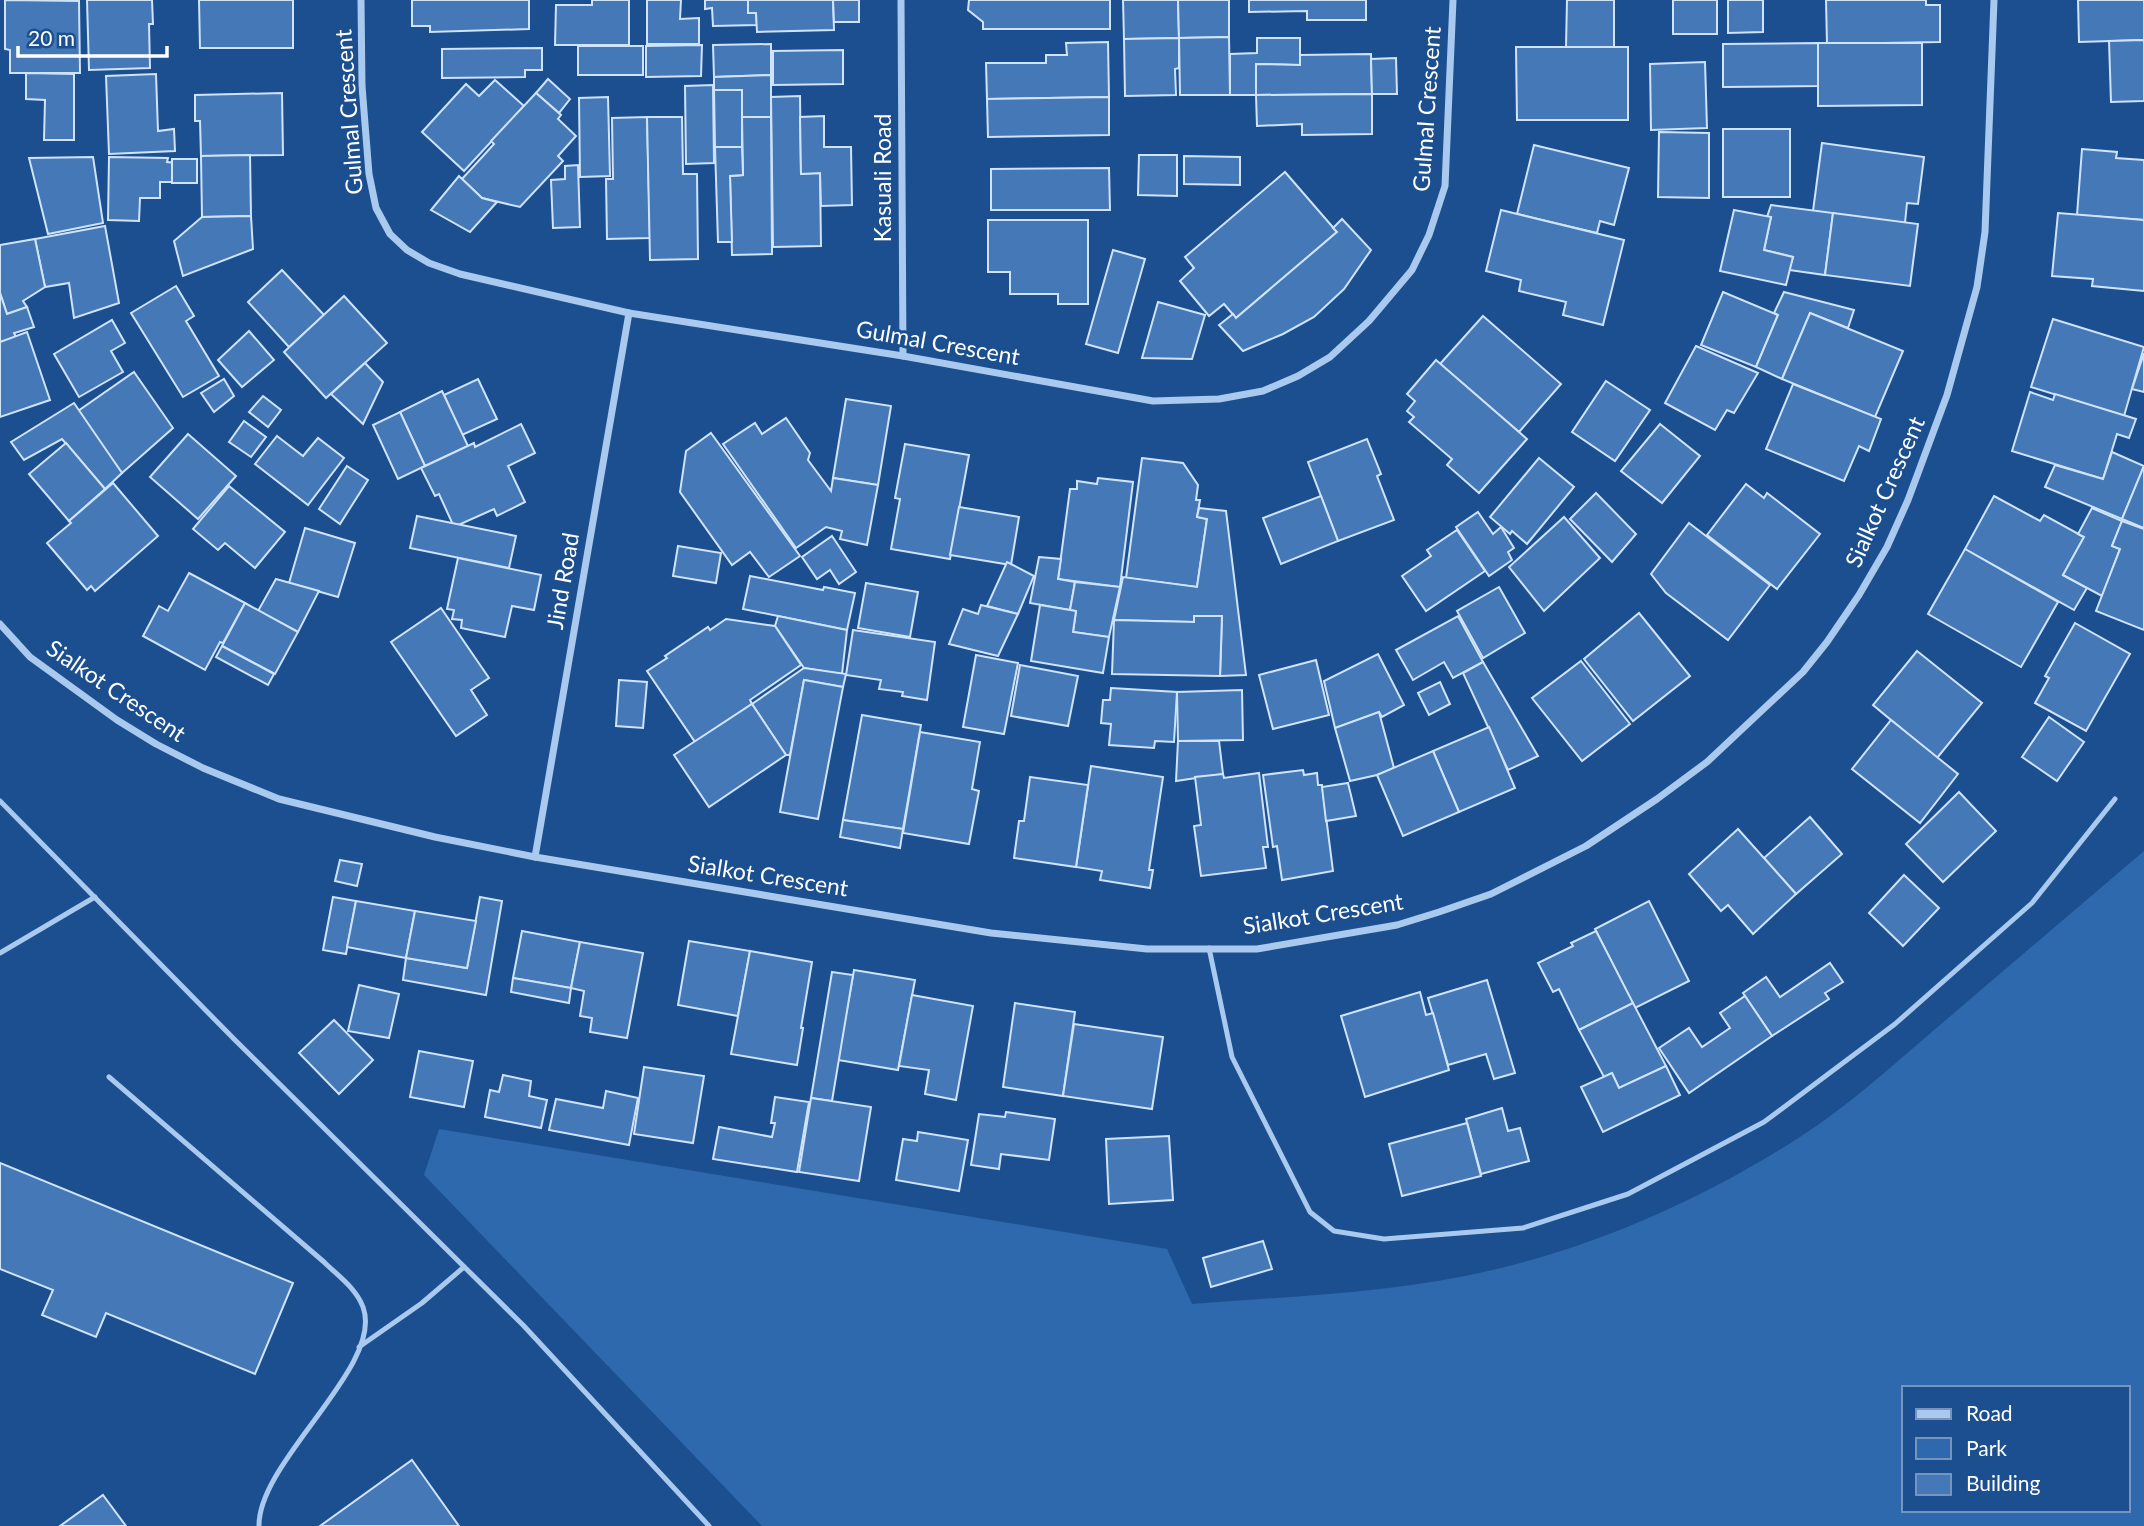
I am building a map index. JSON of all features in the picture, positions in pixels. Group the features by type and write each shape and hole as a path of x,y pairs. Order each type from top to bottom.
{"street":[{"name":"Gulmal Crescent","path":"360,0 362,86 369,174 376,208 390,234 407,250 429,264 460,274 629,313 903,356 1153,401 1219,399 1263,391 1298,376 1330,356 1369,321 1412,270 1429,234 1445,186 1453,0"},
{"name":"Kasuali Road","path":"901,0 903,356"},
{"name":"Sialkot Crescent","path":"0,624 30,657 117,720 203,768 279,799 435,836 535,857 991,933 1147,949 1257,949 1397,925 1490,894 1586,846 1657,800 1707,762 1803,672 1860,595 1887,547 1908,500 1947,395 1977,287 1985,232 1994,0"},
{"name":"Jind Road","path":"535,857 629,313"}],"lane":[{"path":"1209,948 1232,1057 1310,1212 1334,1231 1384,1239 1522,1228 1628,1194 1764,1122 1895,1024 2032,903 2115,799"},
{"path":"0,801 523,1325 709,1526"},
{"path":"0,953 95,897"},
{"path":"109,1077 352,1289 363,1308 365,1324 351,1365 275,1478 259,1516 259,1526"},
{"path":"359,1347 422,1303 464,1267"}],"green space":[{"path":"2144,851 2144,1526 762,1526 424,1175 439,1129 1167,1249 1192,1304 1425,1283 1501,1268 1580,1245 1693,1198 1765,1159 1819,1125 1889,1069"}],"building":[{"path":"5,0 79,1 80,73 10,73 10,50 5,49"},
{"path":"87,0 152,0 153,24 149,24 150,68 89,70"},
{"path":"199,0 293,0 293,48 200,48"},
{"path":"412,0 529,0 529,29 430,32 430,26 412,26"},
{"path":"592,0 629,0 629,45 555,45 556,5 592,5"},
{"path":"647,0 681,0 680,19 699,18 699,44 647,44"},
{"path":"705,0 748,0 748,13 756,13 757,25 713,26 712,8 705,9"},
{"path":"748,0 833,0 834,30 757,32 756,13 748,13"},
{"path":"833,0 859,0 859,22 834,22"},
{"path":"969,0 1110,0 1110,29 983,29 983,22 968,10"},
{"path":"1123,0 1178,0 1179,38 1124,39"},
{"path":"1178,0 1229,0 1229,37 1179,38"},
{"path":"1249,0 1366,0 1366,20 1307,20 1307,11 1249,12"},
{"path":"1567,0 1614,0 1614,47 1566,47"},
{"path":"1673,0 1717,0 1717,34 1673,34"},
{"path":"1728,0 1763,0 1763,32 1728,33"},
{"path":"1826,0 1926,0 1926,5 1940,5 1940,42 1827,44"},
{"path":"2078,0 2144,0 2144,40 2079,42"},
{"path":"1229,37 1230,95 1180,95 1179,38"},
{"path":"1179,38 1179,68 1175,69 1176,95 1125,96 1124,39"},
{"path":"1257,38 1300,38 1300,65 1256,64 1256,95 1230,95 1230,54 1257,53"},
{"path":"2144,40 2144,101 2111,102 2109,41"},
{"path":"1108,42 1109,97 987,99 986,63 1046,63 1046,55 1067,55 1066,43"},
{"path":"1818,43 1818,86 1723,87 1723,44"},
{"path":"1818,43 1922,43 1922,105 1818,106"},
{"path":"771,44 771,75 714,77 713,45"},
{"path":"702,45 701,76 646,77 646,46"},
{"path":"578,46 643,46 643,75 578,75"},
{"path":"1516,47 1628,47 1628,120 1517,120"},
{"path":"542,48 542,70 525,70 525,77 442,78 442,49"},
{"path":"843,50 843,84 773,85 773,51"},
{"path":"1371,54 1372,94 1256,95 1256,64 1300,65 1300,55"},
{"path":"1396,58 1397,94 1372,94 1371,59"},
{"path":"1705,62 1707,128 1651,130 1650,64"},
{"path":"26,73 74,74 74,140 44,140 45,100 26,99"},
{"path":"156,74 158,131 174,129 175,151 109,154 106,76"},
{"path":"771,75 771,117 742,117 742,90 714,90 714,77"},
{"path":"548,79 570,99 559,113 536,93"},
{"path":"495,80 524,106 464,171 422,132 466,84 479,96"},
{"path":"713,85 714,163 686,164 685,86"},
{"path":"714,90 742,90 742,147 715,147"},
{"path":"282,93 283,155 201,156 200,121 195,121 195,95"},
{"path":"536,93 561,115 558,119 576,136 558,156 563,161 520,207 482,198 462,179 494,144 491,141"},
{"path":"1372,94 1372,134 1302,135 1302,124 1257,126 1256,95"},
{"path":"800,96 801,174 820,173 821,246 773,247 771,97"},
{"path":"608,97 610,176 580,177 579,98"},
{"path":"1109,97 1109,135 988,137 987,99"},
{"path":"824,116 824,147 851,147 852,205 821,206 820,173 801,174 800,117"},
{"path":"647,117 650,238 607,239 606,179 613,179 612,118"},
{"path":"647,117 682,117 683,174 697,174 698,259 650,260"},
{"path":"742,117 771,117 772,254 732,255 730,176 743,175"},
{"path":"1723,129 1790,129 1790,197 1723,197"},
{"path":"1659,132 1709,133 1709,198 1658,197"},
{"path":"1822,143 1924,157 1918,204 1907,203 1905,223 1813,211"},
{"path":"1534,145 1629,168 1614,225 1600,221 1597,233 1517,214"},
{"path":"715,147 742,147 743,175 730,176 732,242 718,242"},
{"path":"2082,149 2117,152 2116,158 2144,160 2144,220 2077,215"},
{"path":"250,155 251,216 202,217 201,156"},
{"path":"1139,155 1177,155 1177,196 1138,195"},
{"path":"1184,156 1240,157 1240,185 1184,184"},
{"path":"93,157 103,223 48,234 29,158"},
{"path":"109,157 168,158 167,162 177,163 176,182 160,182 160,198 140,198 139,221 108,220"},
{"path":"172,159 197,159 197,183 172,183"},
{"path":"578,165 580,227 553,228 551,180 565,179 565,166"},
{"path":"1109,168 1110,210 991,210 991,169"},
{"path":"1285,172 1337,232 1236,318 1224,304 1209,316 1180,281 1194,268 1185,257"},
{"path":"459,176 482,198 497,202 470,232 431,210"},
{"path":"1771,205 1833,213 1825,275 1789,270 1793,257 1764,250 1771,217 1767,217"},
{"path":"1501,210 1624,240 1603,325 1563,315 1566,302 1519,291 1521,280 1486,271"},
{"path":"1734,210 1771,217 1764,250 1793,257 1786,285 1720,271"},
{"path":"1833,213 1918,224 1910,286 1825,275"},
{"path":"2058,213 2144,220 2144,291 2092,286 2093,279 2052,276"},
{"path":"251,216 253,249 183,276 174,241 202,217"},
{"path":"1342,219 1371,250 1344,289 1314,317 1243,351 1219,325 1233,314 1236,318 1337,232 1333,228"},
{"path":"988,220 1088,220 1088,304 1058,304 1058,294 1010,294 1010,272 988,272"},
{"path":"105,226 119,303 74,318 69,283 45,287 35,239"},
{"path":"35,239 45,287 23,301 27,307 7,314 0,293 0,245"},
{"path":"1113,250 1145,259 1118,353 1086,344"},
{"path":"282,270 324,315 289,347 248,302"},
{"path":"176,286 194,316 186,321 219,376 183,397 131,313"},
{"path":"1723,292 1778,315 1756,367 1701,345"},
{"path":"1784,292 1854,310 1848,328 1810,313 1782,379 1756,367 1778,315 1774,313"},
{"path":"0,293 7,314 27,307 34,327 14,333 16,337 0,342"},
{"path":"344,296 387,343 326,398 284,352"},
{"path":"1158,302 1205,315 1192,359 1142,358"},
{"path":"1810,313 1903,351 1875,417 1782,379"},
{"path":"1483,316 1561,384 1519,432 1440,364"},
{"path":"2053,319 2144,347 2124,416 2031,387"},
{"path":"112,320 125,343 111,351 123,372 79,397 54,354"},
{"path":"249,331 274,360 242,387 218,360"},
{"path":"27,332 50,400 0,417 0,342"},
{"path":"1696,346 1758,373 1734,413 1727,410 1715,430 1665,403"},
{"path":"2144,353 2144,392 2132,389"},
{"path":"1436,360 1527,439 1479,493 1447,465 1452,459 1409,422 1414,417 1407,411 1415,401 1407,394"},
{"path":"365,363 383,382 363,424 331,394"},
{"path":"134,372 173,428 122,473 78,411"},
{"path":"224,379 234,396 214,412 201,393"},
{"path":"478,379 497,419 462,435 444,395"},
{"path":"1606,381 1650,410 1615,461 1572,432"},
{"path":"1793,384 1881,419 1869,451 1859,446 1844,481 1766,449"},
{"path":"442,391 468,446 425,466 400,412"},
{"path":"2030,392 2053,400 2055,394 2136,419 2129,438 2117,434 2103,479 2012,451"},
{"path":"263,396 281,410 268,427 249,412"},
{"path":"846,399 891,406 878,485 833,478"},
{"path":"74,403 122,473 105,489 62,439 24,460 11,442"},
{"path":"400,412 425,466 398,479 373,425"},
{"path":"786,418 810,453 808,460 831,491 833,478 878,485 867,545 840,539 842,531 826,527 796,548 723,444 755,423 762,434"},
{"path":"244,421 266,437 251,457 229,442"},
{"path":"521,424 535,453 508,466 525,502 497,516 494,509 454,527 439,494 435,496 421,468 474,443 475,447"},
{"path":"1660,424 1700,456 1662,503 1621,471"},
{"path":"711,433 800,556 769,577 750,552 732,565 680,492 686,451"},
{"path":"188,434 236,476 198,519 150,477"},
{"path":"277,436 303,456 318,438 344,458 308,505 255,464"},
{"path":"1367,439 1381,474 1377,476 1394,520 1338,541 1308,462"},
{"path":"66,443 105,489 69,521 29,474"},
{"path":"905,444 969,455 950,559 891,549 900,499 895,498"},
{"path":"2112,452 2144,466 2122,519 2045,487 2055,465 2103,479"},
{"path":"1142,458 1183,463 1198,485 1196,500 1200,500 1197,517 1207,519 1197,587 1126,578"},
{"path":"1539,458 1574,487 1527,544 1490,517"},
{"path":"347,466 368,480 340,524 319,509"},
{"path":"2144,466 2144,528 2122,519"},
{"path":"1098,478 1133,482 1120,587 1058,579 1070,489 1077,489 1077,481 1097,484"},
{"path":"113,483 158,536 95,591 91,586 87,590 47,543"},
{"path":"1746,484 1764,498 1767,493 1820,534 1777,589 1707,535"},
{"path":"229,486 285,532 255,568 225,543 218,550 193,529"},
{"path":"1596,493 1636,534 1612,562 1570,519"},
{"path":"1321,496 1338,541 1281,564 1263,518"},
{"path":"1994,496 2040,521 2044,515 2084,537 2063,575 2087,588 2074,610 1965,549"},
{"path":"959,507 1019,517 1011,565 950,555"},
{"path":"1199,508 1226,511 1246,675 1220,676 1222,616 1194,616 1194,622 1114,620 1123,577 1197,587 1207,519 1197,517"},
{"path":"2092,508 2122,521 2112,546 2120,549 2102,596 2063,575 2084,537 2078,534"},
{"path":"1478,512 1493,534 1501,527 1514,548 1508,552 1512,560 1489,576 1456,527"},
{"path":"417,516 516,536 509,568 410,548"},
{"path":"1564,517 1600,558 1544,611 1509,567"},
{"path":"2122,521 2144,529 2144,630 2096,611 2120,549 2112,546"},
{"path":"1689,523 1770,585 1728,640 1666,593 1651,574"},
{"path":"305,528 355,543 338,597 289,583"},
{"path":"1457,530 1485,571 1426,611 1402,576 1431,556 1427,550"},
{"path":"832,536 856,572 839,584 830,570 817,579 802,557"},
{"path":"678,546 721,553 716,583 673,576"},
{"path":"1965,549 2058,602 2021,667 1928,614"},
{"path":"1039,557 1061,559 1058,579 1075,582 1070,610 1030,603"},
{"path":"458,558 541,575 534,610 512,606 505,637 461,628 462,620 452,619 454,610 447,609"},
{"path":"1007,562 1034,576 1018,614 987,606"},
{"path":"189,573 245,603 205,670 143,636 159,606 168,611"},
{"path":"750,576 823,590 824,587 855,593 847,630 743,609"},
{"path":"276,579 319,591 298,632 258,611"},
{"path":"1075,582 1120,587 1109,637 1073,632 1076,611 1070,610"},
{"path":"866,583 918,592 910,637 858,628"},
{"path":"1499,587 1525,633 1483,658 1457,611"},
{"path":"245,603 298,632 275,674 222,646"},
{"path":"981,605 1018,614 998,656 949,644 963,609 978,614"},
{"path":"1040,605 1076,611 1073,632 1109,637 1103,673 1031,661"},
{"path":"441,608 489,678 471,690 487,715 456,736 391,642"},
{"path":"1639,613 1690,676 1633,721 1584,659"},
{"path":"778,616 847,630 842,674 804,668 775,626"},
{"path":"1194,616 1222,616 1220,676 1112,674 1114,620 1194,622"},
{"path":"1458,616 1483,662 1453,678 1444,662 1413,680 1396,650"},
{"path":"726,619 775,626 801,665 750,700 752,704 695,742 647,671 708,627 710,630"},
{"path":"2075,623 2130,654 2086,731 2035,703 2049,678 2045,676"},
{"path":"853,630 935,642 927,700 902,696 903,692 879,689 881,680 846,675"},
{"path":"222,646 274,674 268,685 216,657"},
{"path":"1917,651 1982,703 1937,758 1873,705"},
{"path":"1378,654 1404,705 1382,717 1379,712 1335,728 1324,681"},
{"path":"976,655 1018,663 1004,734 963,727"},
{"path":"1316,660 1329,715 1273,729 1259,675"},
{"path":"1581,661 1630,724 1582,761 1532,698"},
{"path":"1483,662 1538,756 1508,770 1463,673"},
{"path":"1020,665 1078,676 1068,726 1011,716"},
{"path":"804,668 846,674 843,687 804,680 790,755 786,755 752,704"},
{"path":"619,680 647,682 643,728 616,726"},
{"path":"804,680 843,687 818,819 780,812"},
{"path":"1440,682 1450,704 1429,715 1418,693"},
{"path":"1111,688 1177,692 1174,742 1155,741 1154,748 1109,745 1111,724 1101,723 1103,700 1110,700"},
{"path":"1242,690 1243,740 1178,741 1177,692"},
{"path":"752,704 786,755 709,807 674,755"},
{"path":"1379,712 1394,768 1350,781 1335,728"},
{"path":"862,715 921,725 903,829 843,820"},
{"path":"2049,717 2084,742 2057,781 2022,757"},
{"path":"1891,720 1958,774 1920,823 1852,769"},
{"path":"1489,727 1515,788 1459,812 1433,751"},
{"path":"920,732 980,742 972,789 979,791 969,844 903,833"},
{"path":"1178,741 1219,741 1223,774 1176,781"},
{"path":"1433,751 1459,812 1403,836 1377,775"},
{"path":"1091,766 1163,777 1149,870 1153,870 1150,888 1100,880 1102,871 1076,867"},
{"path":"1303,770 1304,775 1317,773 1318,785 1322,785 1333,871 1282,880 1277,846 1273,847 1263,775"},
{"path":"1259,773 1268,847 1263,847 1266,868 1201,876 1194,826 1201,825 1195,777 1223,774 1224,778"},
{"path":"1030,777 1088,785 1076,867 1014,858 1019,821 1024,821"},
{"path":"1348,783 1356,816 1326,821 1322,787"},
{"path":"1959,792 1996,831 1943,882 1906,844"},
{"path":"1810,817 1842,854 1796,894 1764,858"},
{"path":"843,820 903,829 900,848 840,837"},
{"path":"1738,829 1796,894 1753,934 1728,905 1721,911 1689,874"},
{"path":"340,860 362,864 357,886 335,881"},
{"path":"1904,875 1939,908 1903,946 1869,913"},
{"path":"333,897 356,901 346,954 323,950"},
{"path":"480,897 502,901 486,995 403,980 406,958 467,968"},
{"path":"356,901 415,911 406,958 347,947"},
{"path":"1649,901 1689,981 1635,1008 1595,929"},
{"path":"415,911 476,921 467,968 406,958"},
{"path":"522,931 580,942 571,988 513,978"},
{"path":"1596,931 1633,1003 1579,1030 1559,989 1553,992 1538,963"},
{"path":"689,941 750,951 738,1016 678,1005"},
{"path":"580,942 643,953 627,1038 590,1032 592,1018 580,1016 584,991 571,988"},
{"path":"750,951 812,962 797,1065 731,1054"},
{"path":"1830,963 1843,982 1825,993 1829,999 1772,1036 1743,993 1766,977 1780,997"},
{"path":"854,970 915,980 898,1070 838,1060"},
{"path":"832,972 853,975 832,1101 811,1098"},
{"path":"513,978 571,988 569,1003 511,992"},
{"path":"1487,980 1515,1073 1494,1079 1486,1054 1448,1065 1428,998"},
{"path":"359,985 399,994 389,1038 348,1031"},
{"path":"1420,992 1426,1015 1433,1013 1449,1070 1365,1097 1341,1016"},
{"path":"912,995 973,1006 956,1100 925,1094 929,1070 899,1066"},
{"path":"1745,996 1772,1036 1689,1093 1659,1048 1689,1028 1702,1047 1730,1028 1720,1013"},
{"path":"1015,1003 1075,1012 1063,1096 1003,1087"},
{"path":"1633,1003 1666,1066 1619,1088 1612,1073 1604,1077 1579,1030"},
{"path":"334,1020 373,1060 339,1094 299,1053"},
{"path":"1074,1024 1163,1037 1152,1109 1063,1096"},
{"path":"419,1051 473,1061 464,1107 410,1097"},
{"path":"1666,1066 1680,1095 1603,1132 1581,1087 1612,1073 1619,1088"},
{"path":"644,1067 704,1076 693,1143 634,1134"},
{"path":"503,1075 531,1081 529,1096 547,1100 541,1128 485,1117 490,1090 499,1092"},
{"path":"606,1091 638,1098 629,1145 549,1130 556,1099 603,1108"},
{"path":"775,1097 809,1102 797,1172 713,1159 719,1127 772,1137"},
{"path":"811,1098 871,1107 859,1181 799,1172"},
{"path":"1502,1108 1508,1131 1520,1128 1529,1161 1481,1174 1466,1119"},
{"path":"1006,1112 1055,1119 1049,1160 1001,1154 999,1169 971,1165 979,1114 1005,1117"},
{"path":"1467,1123 1481,1176 1402,1196 1389,1144"},
{"path":"918,1132 968,1140 959,1191 896,1180 903,1139 917,1141"},
{"path":"1169,1136 1173,1200 1109,1204 1106,1139"},
{"path":"0,1163 293,1283 255,1374 106,1313 96,1337 42,1315 53,1290 0,1269"},
{"path":"1263,1241 1272,1269 1211,1287 1203,1258"},
{"path":"412,1460 459,1526 320,1526"},
{"path":"103,1495 126,1526 60,1526"}]}
